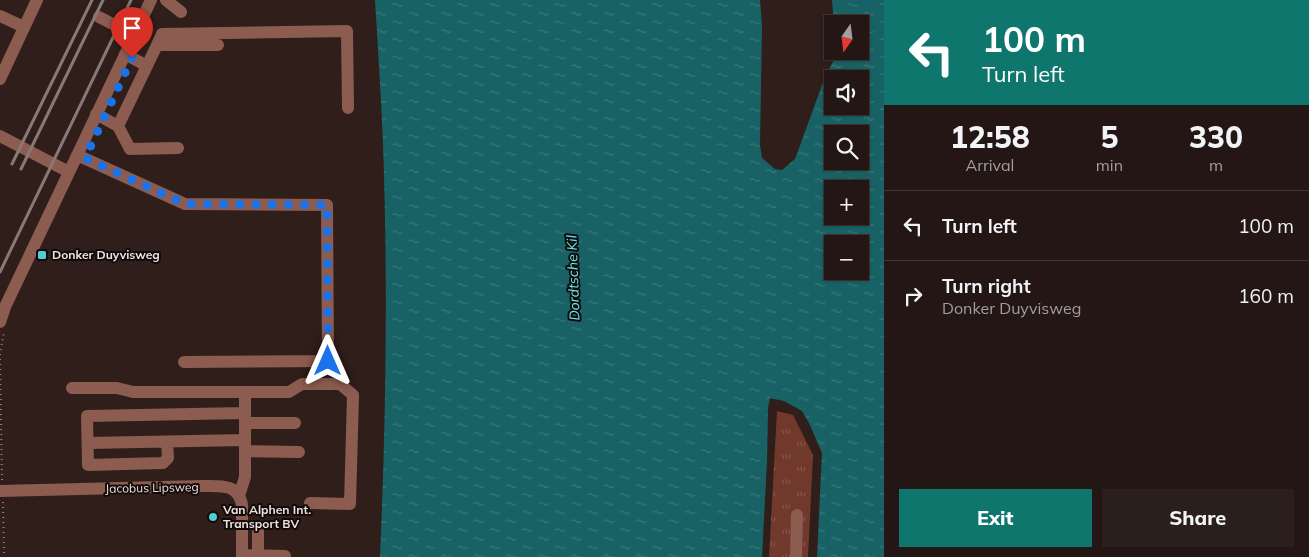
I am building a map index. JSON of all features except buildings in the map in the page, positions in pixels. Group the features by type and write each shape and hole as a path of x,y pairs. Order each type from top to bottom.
{"street":[{"path":"0,79 37,0"},
{"path":"3,324 5,307 151,0"},
{"path":"166,0 181,12"},
{"path":"0,16 24,27"},
{"path":"98,17 134,35"},
{"path":"118,126 162,34 347,31 348,108"},
{"path":"157,45 218,45"},
{"path":"125,54 147,66"},
{"path":"96,114 118,126 130,149 178,148"},
{"path":"0,136 69,172"},
{"path":"77,155 185,204 327,205 328,361 184,362"},
{"path":"72,388 117,388 133,392 289,392 302,384 340,384 353,395 350,504 310,502"},
{"path":"245,392 245,477 239,496 242,505 242,556 285,556"},
{"path":"167,442 168,458 163,463 88,465 87,416 245,418 295,423"},
{"path":"88,443 167,442 245,446 299,452"},
{"name":"Jacobus Lipsweg","path":"1,491 223,486 232,489 239,496"},
{"path":"796,557 797,515"},
{"path":"258,526 258,556"}],"path":[{"path":"3,324 0,354 1,491 4,557"}],"green space":[{"path":"777,411 793,415 813,455 808,557 769,557"}],"water":[{"name":"Dordtsche Kil","path":"375,0 760,0 762,26 760,145 762,158 775,169 782,170 795,159 824,80 824,115 869,115 869,70 829,70 834,60 869,60 869,15 833,15 832,0 884,0 884,557 817,557 822,453 802,411 784,401 770,398 762,557 380,557 384,454 386,299 383,144"}],"railway":[{"path":"12,164 92,0"},
{"path":"21,169 103,0"},
{"path":"0,272 131,0"}],"place":[{"name":"Donker Duyvisweg","path":"42,255"},
{"name":"Van Alphen Int. Transport BV","path":"213,517"}],"route":[{"path":"132,58 85,158 185,204 327,205 328,361"}]}
